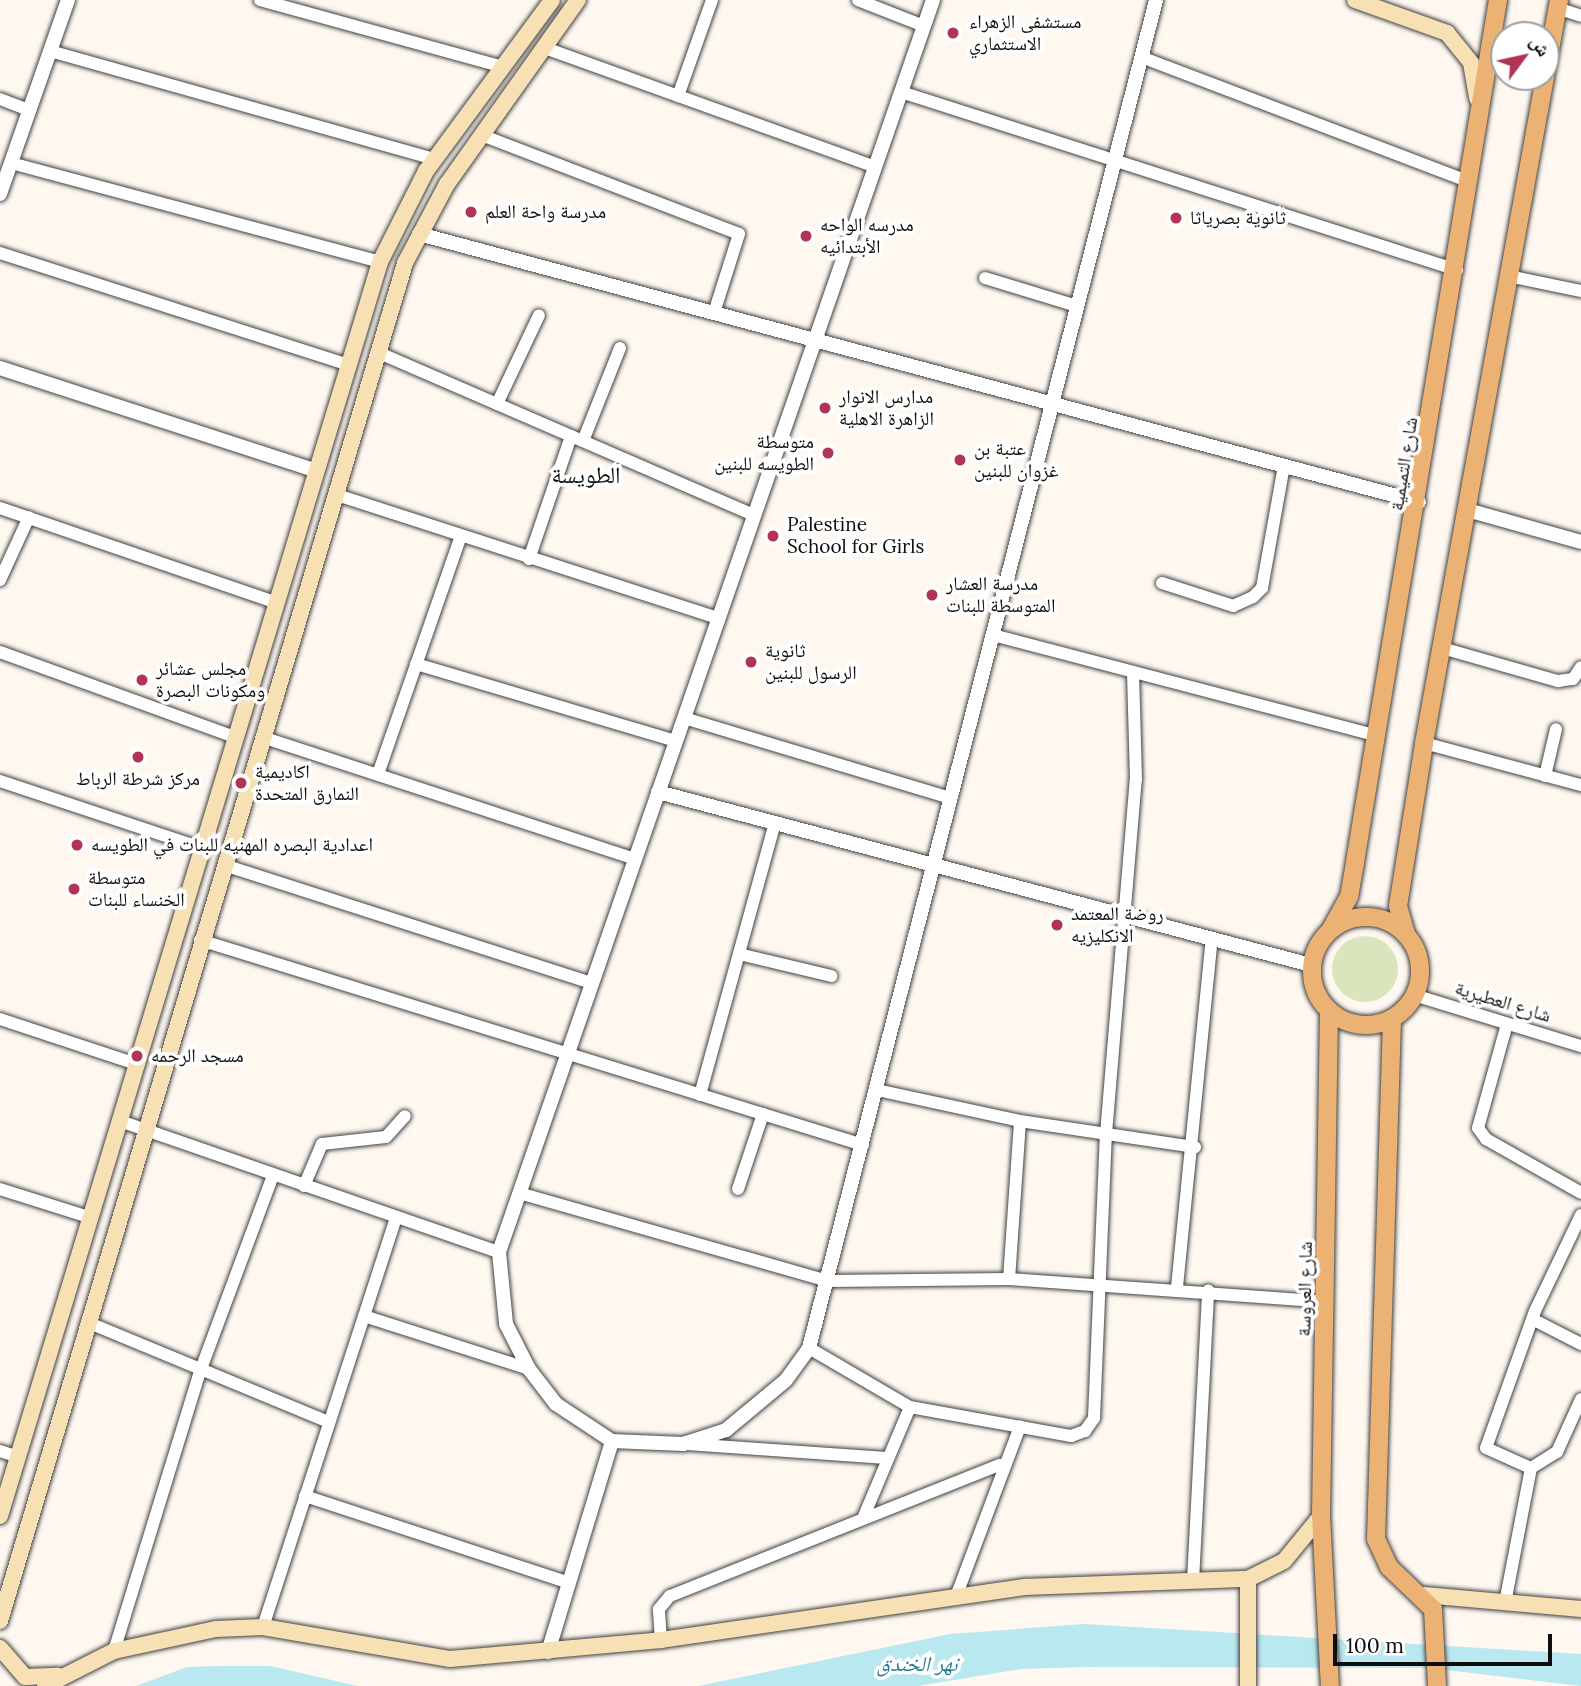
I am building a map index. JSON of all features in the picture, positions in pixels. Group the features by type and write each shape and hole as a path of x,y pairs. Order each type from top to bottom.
{"main road":[{"path":"0,1516 92,1218 272,601 380,262 431,165 552,0"},
{"path":"0,1620 200,940 265,738 334,494 377,352 419,234 447,184 484,136 578,0"},
{"path":"1355,0 1405,8 1447,33 1465,53 1477,81 1477,131"},
{"name":"شارع التميمية","path":"1331,929 1349,897 1378,736 1457,270 1468,181 1498,0"},
{"path":"1406,934 1395,924 1365,917 1331,929 1311,964 1318,998 1329,1012 1360,1026 1392,1019 1414,995 1420,968 1398,905 1424,743 1543,91"},
{"path":"431,165 447,184"},
{"path":"278,584 306,593"},
{"name":"شارع العروسة","path":"1329,1012 1321,1516 1330,1686"},
{"path":"1392,1019 1376,1539 1389,1567 1424,1595 1437,1621 1437,1683"},
{"path":"45,1686 114,1651 186,1632 263,1627 450,1659 661,1640 957,1594 1248,1579 1284,1561 1321,1516"},
{"path":"1248,1579 1248,1686"},
{"path":"1424,1595 1581,1609"},
{"path":"0,1648 25,1677 68,1675"}],"street":[{"path":"0,194 68,0"},
{"path":"260,0 503,67"},
{"path":"678,96 712,0"},
{"path":"858,0 924,26"},
{"path":"888,1458 612,1441 556,1405 529,1369 506,1324 499,1252 933,0"},
{"path":"683,1444 726,1430 759,1407 809,1348 1156,0"},
{"path":"1558,4 1581,16"},
{"path":"545,48 875,167"},
{"path":"50,51 431,165"},
{"path":"1141,57 1468,181"},
{"path":"901,92 1114,163 1457,270"},
{"path":"0,99 29,110"},
{"path":"484,136 739,234 714,313"},
{"path":"11,163 380,262"},
{"path":"419,234 1419,502"},
{"path":"0,253 348,365"},
{"path":"1509,276 1581,291"},
{"path":"985,278 1077,306"},
{"path":"497,404 539,315"},
{"path":"529,559 577,438 620,348"},
{"path":"377,352 754,515"},
{"path":"0,368 313,470"},
{"path":"1163,583 1233,606 1253,597 1262,588 1284,466"},
{"path":"334,494 460,538 719,618"},
{"path":"0,508 272,601"},
{"path":"1467,510 1581,542"},
{"path":"0,579 29,517"},
{"path":"378,774 460,538"},
{"path":"993,635 1378,736"},
{"path":"1441,648 1558,681 1578,676 1581,667"},
{"path":"0,652 232,736"},
{"path":"416,664 676,741"},
{"path":"809,1348 910,1407 1071,1436 1086,1431 1094,1418 1097,1285 1106,1133 1136,780 1133,672"},
{"path":"684,718 951,799"},
{"path":"1545,775 1556,729"},
{"path":"265,738 635,859"},
{"path":"1424,743 1581,785"},
{"path":"0,781 201,848"},
{"path":"658,792 1311,964"},
{"path":"700,1095 775,823"},
{"path":"224,865 592,983"},
{"path":"1177,1287 1195,1147 1212,939"},
{"path":"200,940 863,1145"},
{"path":"739,954 831,976"},
{"name":"شارع العطيرية","path":"1414,995 1581,1046"},
{"path":"0,1018 136,1064"},
{"path":"1507,1024 1478,1128 1486,1139 1581,1193"},
{"path":"877,1090 1020,1121 1195,1147"},
{"path":"738,1189 763,1114"},
{"path":"304,1186 322,1144 386,1137 405,1116"},
{"path":"120,1121 499,1252"},
{"path":"1009,1279 1020,1121"},
{"path":"114,1651 201,1369 273,1175"},
{"path":"0,1189 92,1218"},
{"path":"519,1193 828,1281 1009,1279 1177,1287 1326,1302"},
{"path":"1531,1468 1486,1448 1534,1320 1581,1215"},
{"path":"263,1627 396,1217"},
{"path":"1193,1581 1208,1290"},
{"path":"364,1316 529,1369"},
{"path":"1534,1320 1581,1344"},
{"path":"87,1322 329,1422"},
{"path":"1505,1603 1531,1468 1557,1452 1581,1399"},
{"path":"864,1516 910,1407"},
{"path":"957,1594 1000,1465 1020,1426"},
{"path":"548,1652 612,1441"},
{"path":"0,1451 18,1457"},
{"path":"661,1640 665,1599 864,1516 1000,1465"},
{"path":"305,1496 569,1583"}],"green space":[{"path":"1365,936 1378,939 1388,946 1395,956 1398,969 1395,982 1388,992 1378,999 1365,1002 1352,999 1342,992 1335,982 1332,969 1335,956 1342,946 1352,939"}],"water":[{"name":"نهر الخندق","path":"1084,1624 1581,1654 1581,1686 1430,1668 1087,1667 1021,1669 918,1686 698,1686 950,1634"},
{"path":"270,1666 358,1686 136,1686 187,1667"}],"place":[{"name":"مستشفى الزهراء الاستثماري","path":"953,33"},
{"name":"مدرسة واحة العلم","path":"471,212"},
{"name":"ثانوية بصرياثا","path":"1176,218"},
{"name":"مدرسه الواحه الأبتدائيه","path":"806,236"},
{"name":"مدارس الانوار الزاهرة الاهلية","path":"825,408"},
{"name":"متوسطة الطويسه للبنين","path":"828,453"},
{"name":"عتبة بن غزوان للبنين","path":"960,460"},
{"name":"Palestine School for Girls","path":"773,536"},
{"name":"مدرسة العشار المتوسطة للبنات","path":"932,595"},
{"name":"ثانوية الرسول للبنين","path":"751,662"},
{"name":"مجلس عشائر ومكونات البصرة","path":"142,680"},
{"name":"مركز شرطة الرباط","path":"138,757"},
{"name":"اكاديمية النمارق المتحدة","path":"241,783"},
{"name":"اعدادية البصره المهنيه للبنات في الطويسه","path":"77,845"},
{"name":"متوسطة الخنساء للبنات","path":"74,889"},
{"name":"روضة المعتمد الانكليزيه","path":"1057,925"},
{"name":"مسجد الرحمه","path":"137,1056"}],"district":[{"name":"الطويسة","path":"586,475"}]}
